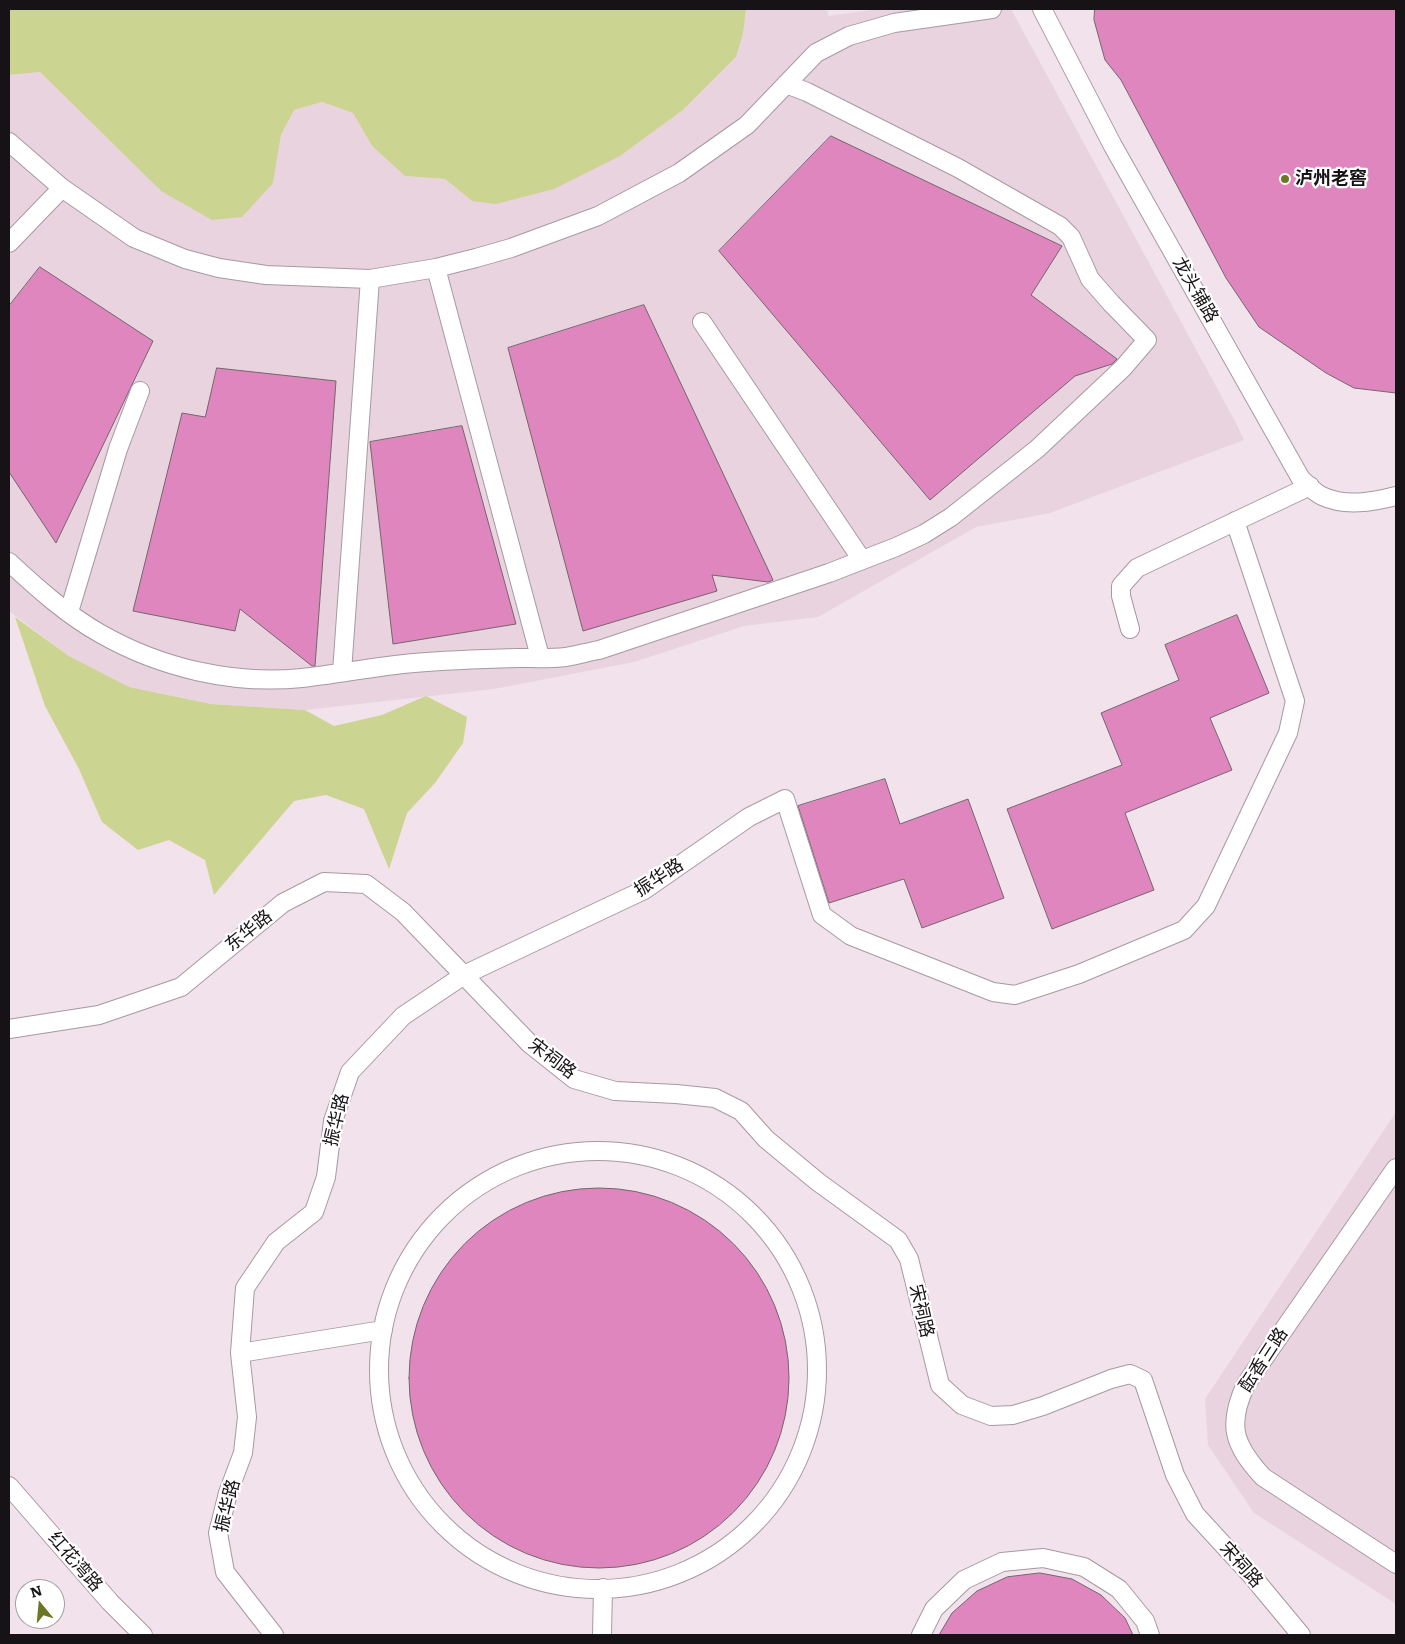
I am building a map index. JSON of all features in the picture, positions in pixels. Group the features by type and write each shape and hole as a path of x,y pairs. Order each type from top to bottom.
{"street":[{"path":"9,142 62,188 134,238 185,260 219,268 266,275 370,279 436,268 511,248 598,216 680,173 747,125 816,53 849,36 894,23 992,9"},
{"name":"龙头铺路","path":"1042,9 1113,146 1301,478 1322,496 1346,502 1374,502 1396,496"},
{"path":"9,562 41,591 101,634 124,646 161,661 214,675 253,679 301,678 401,664 565,657 599,650 694,620 862,560 924,534 951,517 1037,449 1123,368 1147,340 1090,279 1070,237 1060,226 958,168 808,92 786,84"},
{"path":"9,243 62,188"},
{"path":"436,268 540,658"},
{"path":"342,672 370,279"},
{"path":"702,322 862,560"},
{"path":"69,612 118,449 140,391"},
{"path":"1130,629 1120,586 1137,568 1310,486"},
{"name":"振华路","path":"274,1635 225,1572 218,1533 228,1493 243,1453 247,1417 240,1353 245,1288 276,1242 314,1212 326,1177 333,1121 350,1072 403,1016 464,975 644,890 749,817 785,799 822,915 852,936 993,992 1014,995 1079,974 1184,930 1206,906 1288,733 1295,701 1235,521"},
{"name":"东华路","path":"9,1029 99,1015 181,987 284,903 324,882 366,884 403,912 464,975"},
{"name":"宋祠路","path":"464,975 530,1044 574,1079 615,1091 715,1098 741,1111 766,1139 810,1176 898,1240 909,1259 940,1385 962,1405 990,1416 1013,1415 1043,1406 1111,1379 1130,1374 1143,1380 1175,1475 1195,1514 1252,1576 1302,1635"},
{"path":"618,1151 686,1168 744,1205 788,1258 814,1323 818,1392 800,1459 762,1517 702,1564 629,1588 603,1588 553,1586 482,1559 424,1508 388,1442 376,1366 391,1291 431,1226 484,1181 549,1155 618,1151"},
{"name":"酝香三路","path":"1396,1168 1246,1384 1237,1404 1234,1423 1238,1441 1249,1461 1263,1477 1396,1564"},
{"path":"240,1353 383,1330"},
{"name":"红花湾路","path":"9,1486 110,1602 143,1635"},
{"path":"921,1635 934,1609 964,1580 1002,1562 1043,1558 1084,1567 1119,1589 1145,1621 1150,1635"},
{"path":"602,1635 603,1588"}],"shaded area":[{"path":"746,9 827,9 828,16 879,9 1011,9 1244,440 1050,513 976,527 818,617 744,626 634,662 494,689 305,710 211,704 129,687 69,656 9,611 9,75 40,72 161,191 273,183 281,135 294,110 322,102 353,113 372,146 405,176 445,179 472,201 620,156 683,110 736,57 743,34"},
{"path":"1396,1112 1396,1604 1254,1513 1208,1445 1205,1399"}],"green space":[{"path":"9,9 746,9 743,34 736,57 683,110 620,156 554,189 496,204 472,201 445,179 405,176 372,146 353,113 322,102 294,110 281,135 273,183 242,217 212,220 161,191 40,72 9,75"},
{"path":"15,617 69,656 129,687 211,704 305,710 334,726 382,715 426,696 467,717 463,743 435,783 407,813 389,869 364,809 326,795 294,801 214,895 205,860 169,840 138,850 102,822 79,769 45,706"}],"building":[{"name":"泸州老窖","path":"1095,9 1396,9 1396,393 1354,388 1326,373 1259,327 1226,278 1121,80 1105,60 1094,20"},
{"path":"831,136 1062,246 1031,295 1117,359 1112,364 1075,376 930,500 719,251"},
{"path":"40,267 153,341 56,543 9,472 9,306"},
{"path":"644,305 773,580 768,582 712,575 717,591 583,631 508,348"},
{"path":"217,368 336,381 315,666 312,666 240,609 235,631 133,611 182,413 205,417"},
{"path":"462,426 516,624 393,644 370,442"},
{"path":"1237,615 1269,693 1210,718 1232,770 1125,813 1154,890 1052,929 1007,809 1122,765 1101,713 1179,680 1165,645"},
{"path":"885,779 900,824 968,799 1004,898 922,928 904,879 829,903 798,806"},
{"path":"599,1188 636,1192 672,1203 704,1220 733,1244 757,1273 774,1305 785,1341 789,1378 785,1415 774,1451 757,1483 733,1512 704,1536 672,1553 636,1564 599,1568 562,1564 526,1553 494,1536 465,1512 441,1483 424,1451 413,1415 409,1378 413,1341 424,1305 441,1273 465,1244 494,1220 526,1203 562,1192"},
{"path":"1040,1573 1072,1579 1101,1595 1125,1618 1133,1635 939,1635 952,1613 977,1591 1007,1577"}],"place":[{"name":"泸州老窖","path":"1285,179"}]}
